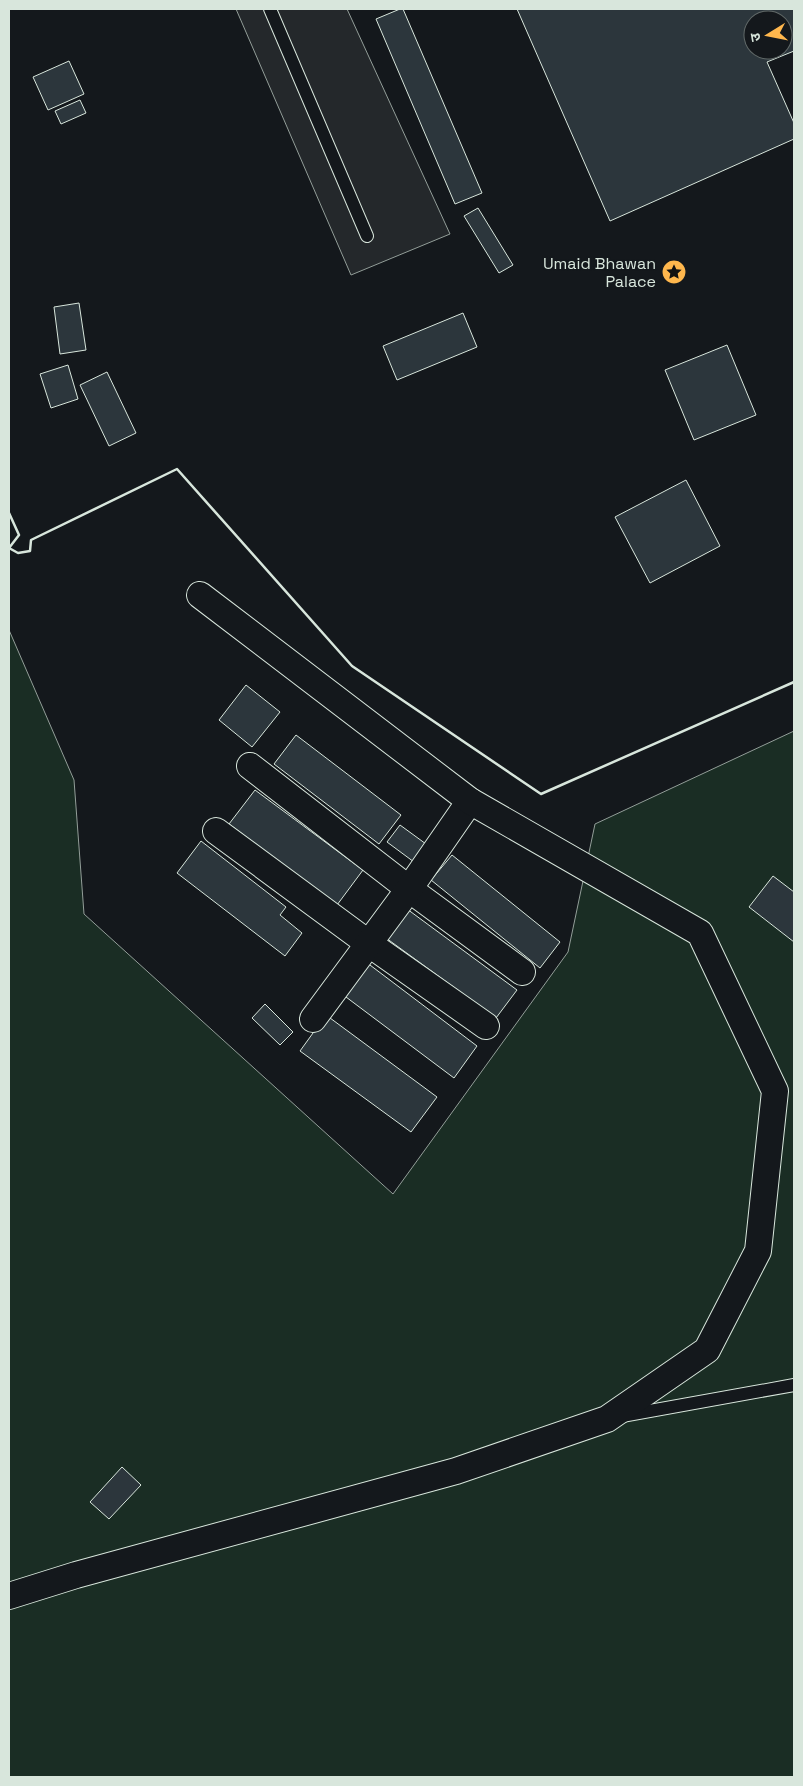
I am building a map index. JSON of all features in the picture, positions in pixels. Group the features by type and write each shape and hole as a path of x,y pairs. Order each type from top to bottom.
{"street":[{"path":"9,1596 76,1575 456,1471 607,1419 707,1350 758,1251 775,1091 700,933 470,801 200,594"},
{"path":"250,766 409,889 522,972"},
{"path":"313,1020 409,889 470,801"},
{"path":"216,831 368,943 486,1026"}],"lane":[{"path":"270,9 367,236"},
{"path":"607,1419 794,1385"}],"green space":[{"path":"9,630 74,780 84,914 393,1194 568,952 595,824 794,731 794,1777 9,1777"}],"shaded area":[{"path":"236,9 347,9 450,234 351,275"}],"building":[{"path":"403,9 482,193 455,204 376,19"},
{"name":"Umaid Bhawan Palace","path":"517,9 794,9 793,51 793,10 743,10 743,60 772,60 767,62 794,123 794,139 610,221"},
{"path":"69,61 84,94 48,110 33,77"},
{"path":"80,100 86,113 61,124 55,111"},
{"path":"478,208 513,265 499,273 464,216"},
{"path":"79,303 86,350 60,354 54,307"},
{"path":"463,313 477,347 397,380 383,346"},
{"path":"727,345 756,415 694,440 665,370"},
{"path":"68,365 78,399 51,408 40,374"},
{"path":"107,372 136,433 109,446 80,385"},
{"path":"686,480 720,546 650,583 615,517"},
{"path":"246,685 280,712 252,747 219,720"},
{"path":"296,735 401,815 379,844 274,764"},
{"path":"255,790 363,870 337,905 229,824"},
{"path":"400,825 426,844 414,862 387,842"},
{"path":"201,841 286,907 280,915 302,933 285,956 177,873"},
{"path":"452,855 560,942 540,968 431,880"},
{"path":"773,876 794,892 794,942 749,907"},
{"path":"407,909 517,990 496,1018 386,938"},
{"path":"366,962 477,1046 454,1078 342,994"},
{"path":"265,1004 293,1032 280,1045 252,1018"},
{"path":"326,1015 437,1097 411,1132 300,1051"},
{"path":"122,1467 141,1485 109,1519 90,1502"}],"wall":[{"path":"9,513 19,535 9,548 18,553 30,551 31,540 177,469 352,666 541,794 794,682"}],"place":[{"name":"Umaid Bhawan Palace","path":"674,272"}]}
